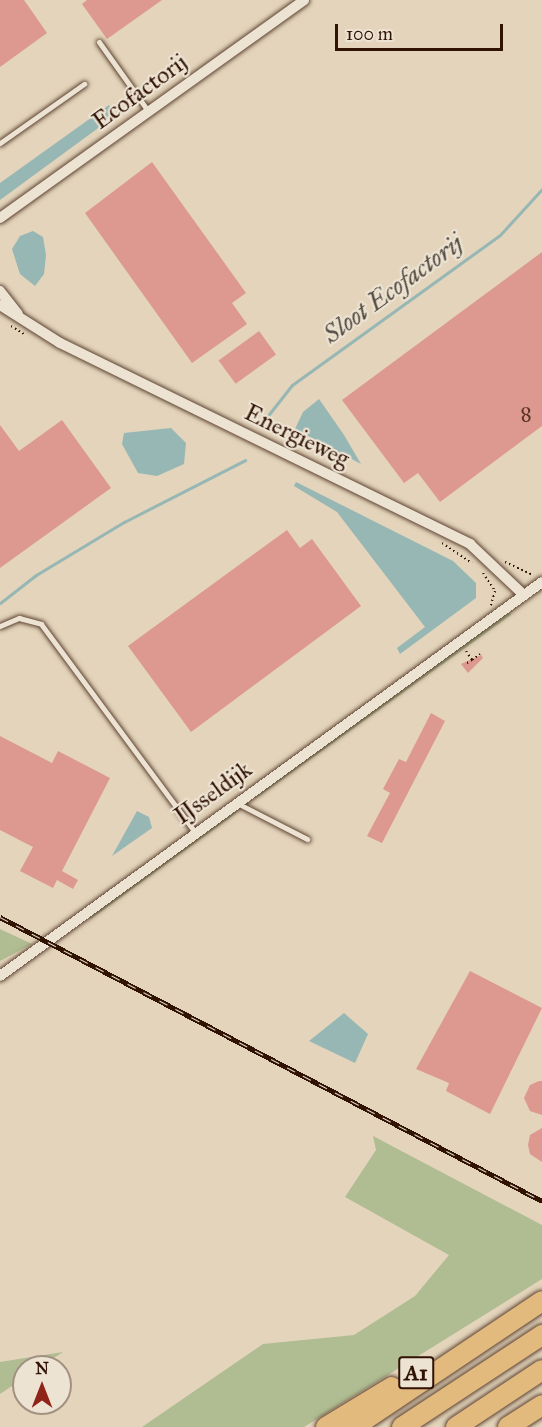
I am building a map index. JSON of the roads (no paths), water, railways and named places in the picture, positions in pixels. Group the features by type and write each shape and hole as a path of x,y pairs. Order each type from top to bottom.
{"highway":[{"name":"A1","path":"354,1427 542,1301"},
{"name":"A1","path":"326,1427 446,1354 508,1325"},
{"name":"A1","path":"402,1427 542,1335"},
{"path":"456,1427 542,1370"},
{"path":"508,1427 542,1405"}],"street":[{"name":"Ecofactorij","path":"0,218 304,0"},
{"name":"Energieweg","path":"0,291 39,332"},
{"name":"Energieweg","path":"0,305 39,332 470,544 524,595"},
{"name":"IJsseldijk","path":"0,976 236,802 542,582"}],"lane":[{"path":"99,42 148,111"},
{"path":"0,143 84,84"},
{"path":"0,626 19,618 42,624 195,832"},
{"path":"236,802 307,839"}],"water":[{"path":"109,105 116,115 0,200 0,183"},
{"path":"33,231 43,237 46,255 44,274 35,286 20,274 12,249 20,236"},
{"path":"319,399 361,464 295,429 303,412"},
{"path":"171,428 186,443 184,464 157,476 138,473 122,444 124,433"},
{"path":"296,482 453,561 476,583 476,598 400,654 397,648 425,627 337,512 294,486"},
{"path":"137,811 149,817 152,828 112,856"},
{"path":"344,1013 368,1034 355,1063 309,1041"}],"waterway":[{"name":"Sloot Ecofactorij","path":"266,418 292,385 500,235 542,189"},
{"name":"Sloot Ecofactorij","path":"0,603 36,575 124,522 245,460"}],"railway":[{"path":"0,917 542,1201"}]}
